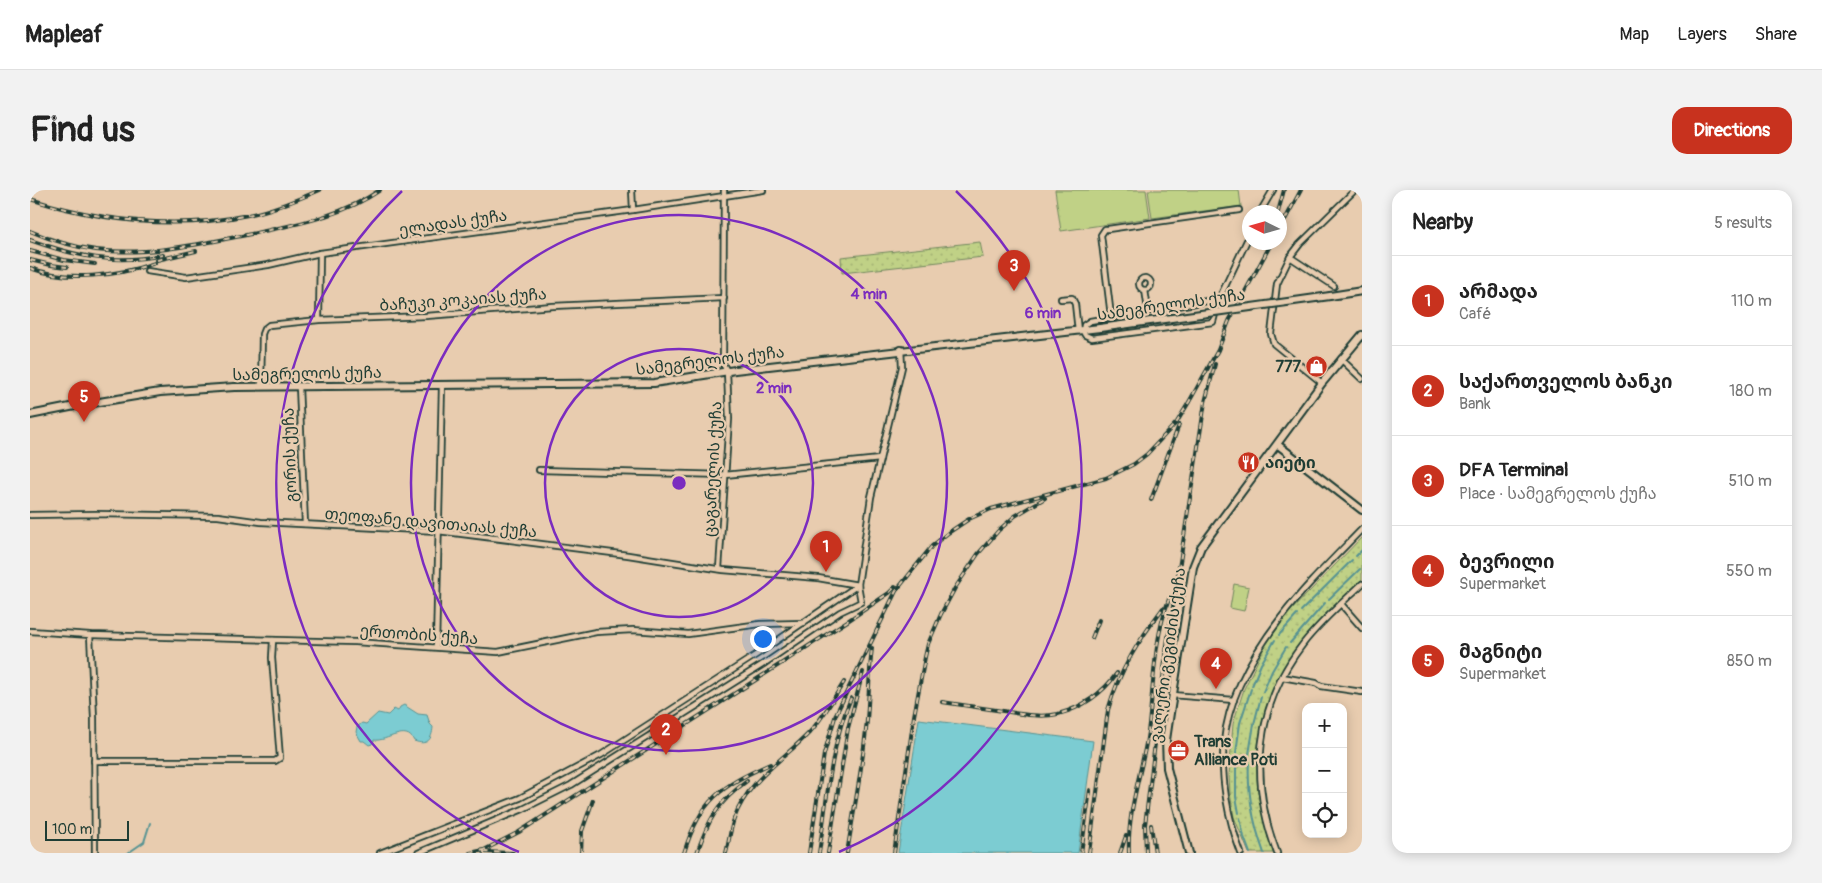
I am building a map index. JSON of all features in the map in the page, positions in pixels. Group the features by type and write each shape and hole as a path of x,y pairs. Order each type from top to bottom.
{"main road":[{"name":"სამეგრელოს ქუჩა","path":"30,415 160,392 299,386 654,383 727,371 844,358 901,349 1080,331 1361,291"},
{"name":"ვალერი გეგიძის ქუჩა","path":"1189,853 1167,768 1166,740 1192,567 1201,548 1322,383 1362,335"},
{"path":"1278,445 1362,510"}],"street":[{"path":"632,190 633,210"},
{"name":"ცაგარელის ქუჩა","path":"719,570 729,420 727,371 723,364 724,190"},
{"name":"ელადას ქუჩა","path":"147,271 186,278 268,265 320,253 763,190"},
{"path":"1322,383 1274,344 1272,339 1276,284 1290,257 1300,244 1356,190"},
{"path":"1264,205 1272,191"},
{"path":"1111,316 1101,235 1105,229 1239,210"},
{"path":"1060,299 1072,298 1075,304 1080,331 1092,338 1212,322 1219,299 1242,250"},
{"path":"319,320 320,253"},
{"path":"1290,257 1334,286"},
{"path":"1145,290 1148,310"},
{"name":"ბაჩუკი კოკაიას ქუჩა","path":"261,387 262,334 269,325 319,320 426,316 553,306 724,298"},
{"path":"1080,331 1087,322 1111,316 1219,299"},
{"path":"418,853 523,809 571,785 757,668 840,612 861,602 858,584 871,497 902,367 901,349"},
{"path":"1341,359 1362,379"},
{"path":"436,647 442,385"},
{"name":"გორის ქუჩა","path":"299,386 304,524"},
{"path":"539,470 725,475 880,459"},
{"name":"თეოფანე დავითაიას ქუჩა","path":"30,515 218,516 262,522 438,531 618,554 719,570 818,578 858,584"},
{"path":"1241,853 1228,814 1224,766 1224,742 1234,700 1260,648 1281,617 1362,529"},
{"path":"380,853 520,798 601,755 804,623 858,584"},
{"path":"1277,853 1263,806 1259,758 1266,717 1282,677 1304,643 1362,584"},
{"path":"1342,604 1362,628"},
{"name":"ერთობის ქუჩა","path":"30,631 90,635 436,647 498,652 596,632 633,630 688,634 760,624 804,623"},
{"path":"90,635 96,853"},
{"path":"94,761 276,760 280,758 272,658 273,640"},
{"path":"1282,677 1316,683 1321,686 1362,692"},
{"path":"1172,695 1234,700"}],"green space":[{"path":"1055,190 1146,190 1150,218 1061,231"},
{"path":"1148,190 1239,190 1241,206 1152,218"},
{"path":"980,242 983,257 842,273 841,257"},
{"path":"1362,537 1362,579 1304,639 1283,670 1267,705 1259,742 1257,780 1261,808 1275,853 1249,853 1234,817 1229,775 1233,724 1244,689 1263,650 1283,619"},
{"path":"1234,584 1249,587 1244,611 1230,608"}],"water":[{"path":"404,705 418,714 427,715 433,727 428,741 422,743 414,741 411,736 401,734 374,740 369,745 361,741 356,732 357,727 362,723 366,724 378,713 388,715 394,709 398,711"},
{"path":"919,719 1093,741 1078,853 898,853"}],"waterway":[{"path":"1356,556 1362,550"},
{"path":"1301,611 1352,560"},
{"path":"1329,599 1360,569"},
{"path":"1290,643 1325,603"},
{"path":"1279,635 1297,615"},
{"path":"1252,686 1261,664 1275,640"},
{"path":"1263,692 1272,671 1286,647"},
{"path":"1236,753 1240,723 1251,689"},
{"path":"1249,754 1261,697"},
{"path":"1236,759 1236,797 1239,813"},
{"path":"1249,760 1249,784 1252,807 1264,853"},
{"path":"1240,818 1250,853"},
{"path":"128,853 144,842 150,823"}],"railway":[{"path":"30,199 57,207 111,218 138,221 193,222 221,220 257,213 320,190"},
{"path":"30,231 62,243 96,250 135,251 174,248 213,242 318,218 350,207 380,190"},
{"path":"1280,205 1284,190"},
{"path":"1287,216 1301,190"},
{"path":"30,240 64,251 96,258 128,259 163,255"},
{"path":"809,853 824,754 836,714 896,591 932,546 969,519 991,509 1106,478 1134,464 1147,454 1177,422 1189,402 1218,350 1229,321 1268,250"},
{"path":"30,251 64,260 95,264"},
{"path":"157,260 196,251"},
{"path":"30,260 67,267"},
{"path":"30,268 60,275 92,276 140,268 155,263"},
{"path":"1146,853 1145,825 1167,645 1205,402 1215,364"},
{"path":"1151,500 1179,425"},
{"path":"894,853 914,716 928,644 955,588 978,554 999,530 1015,516 1045,498"},
{"path":"470,853 484,850 519,832 849,620 895,587"},
{"path":"1129,853 1130,822 1148,732 1157,648 1169,599"},
{"path":"1089,853 1108,710 1118,682 1131,656 1163,608"},
{"path":"1092,638 1099,620"},
{"path":"847,853 861,770 872,648"},
{"path":"828,853 848,728 863,672"},
{"path":"942,702 1037,716 1058,714 1084,704 1099,693 1117,673"},
{"path":"726,853 731,827 748,793 767,772 809,733 844,682"},
{"path":"819,853 838,735 851,698"},
{"path":"684,853 690,835 705,807 725,788 770,764"},
{"path":"697,853 705,831 721,804 747,781"},
{"path":"1081,853 1090,790"},
{"path":"581,853 582,831 593,800"},
{"path":"1151,825 1155,853"},
{"path":"1120,853 1126,836"},
{"path":"483,852 513,853"}],"place":[{"name":"DFA Terminal","path":"1014,291"},
{"name":"777","path":"1317,366"},
{"name":"მაგნიტი","path":"84,422"},
{"name":"აიეტი","path":"1249,462"},
{"name":"არმადა","path":"826,572"},
{"name":"ბევრილი","path":"1216,689"},
{"name":"Trans Alliance Poti","path":"1178,750"},
{"name":"საქართველოს ბანკი","path":"666,755"}]}
